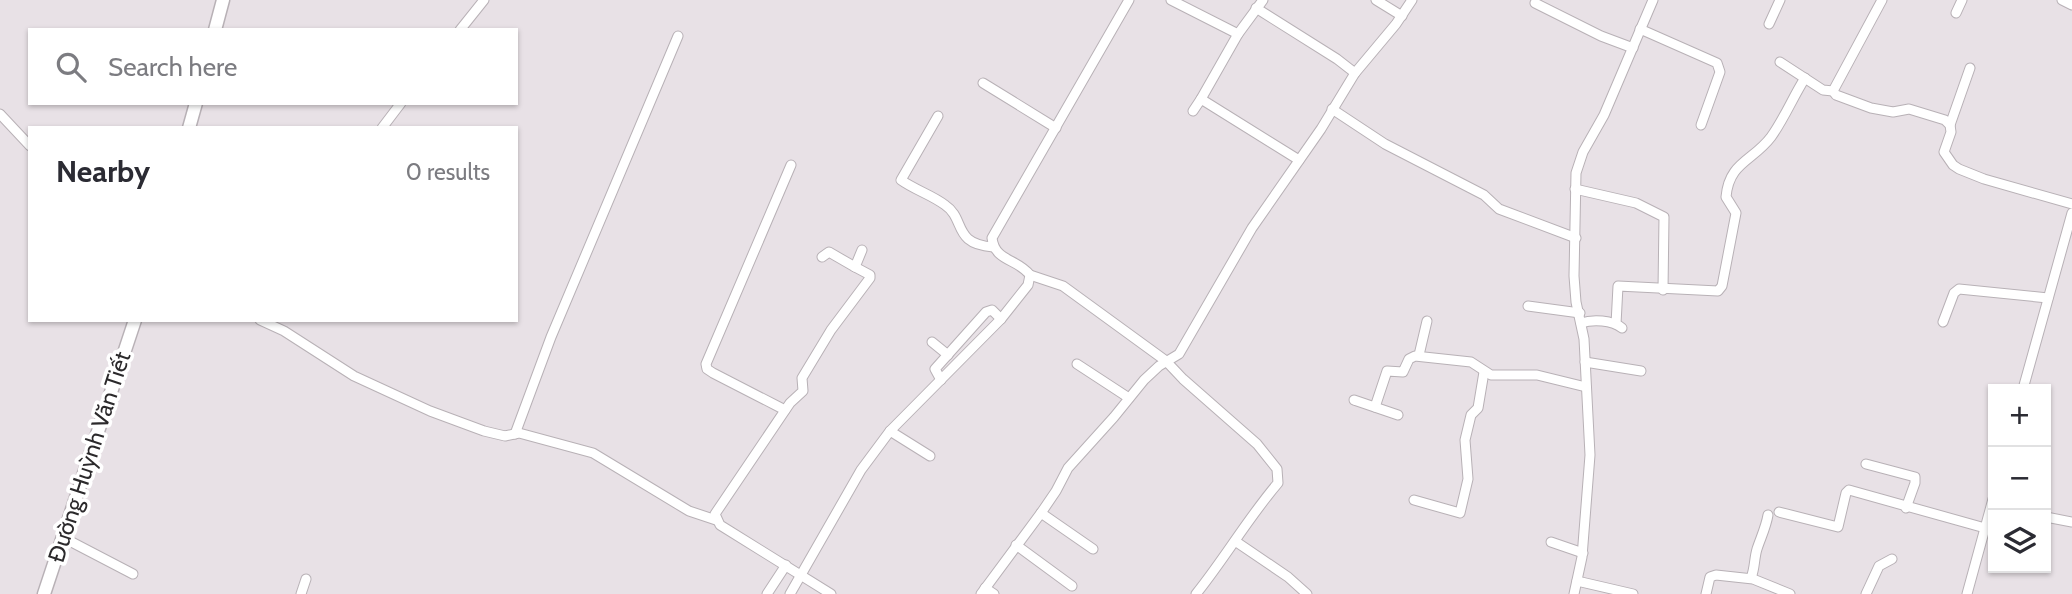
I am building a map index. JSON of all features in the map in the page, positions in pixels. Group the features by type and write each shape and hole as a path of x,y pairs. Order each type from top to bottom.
{"street":[{"path":"216,28 223,0"},
{"path":"462,28 484,0"},
{"path":"1129,0 992,238 993,247 998,254 1026,269 1030,275 1063,286 1166,361 1257,444 1277,469 1279,483 1196,594"},
{"path":"1171,0 1238,34"},
{"path":"1192,111 1238,34 1263,0"},
{"path":"1376,0 1402,16"},
{"path":"994,594 983,591 1041,513 1068,468 1144,380 1166,361 1179,354 1252,228 1355,74 1412,0"},
{"path":"1574,594 1583,553 1590,455 1585,362 1574,276 1576,173 1583,152 1604,115 1653,0"},
{"path":"1769,24 1780,0"},
{"path":"1833,91 1882,0"},
{"path":"1956,13 1962,0"},
{"path":"2062,0 2072,5"},
{"path":"1535,3 1601,36 1633,48"},
{"path":"1256,8 1337,59 1355,74"},
{"path":"1640,29 1717,63 1720,72 1701,125"},
{"path":"515,434 551,337 678,36"},
{"path":"1780,62 1824,90 1833,91 1846,99 1893,112 1909,109 1945,120 1950,125"},
{"path":"1970,68 1950,125 1951,132 1944,152 1953,165 1984,179 2072,204"},
{"path":"1528,306 1619,326 1618,286 1718,291 1722,286 1736,213 1726,197 1730,180 1741,163 1754,155 1771,137 1805,78"},
{"path":"983,83 1056,128"},
{"path":"1201,99 1299,160"},
{"path":"190,126 195,105"},
{"path":"384,126 399,105"},
{"path":"1332,109 1385,144 1484,195 1499,209 1576,238"},
{"path":"0,114 28,144"},
{"path":"938,117 901,180 946,205 971,242 993,247"},
{"path":"785,410 713,373 707,369 706,364 791,165"},
{"path":"1575,189 1636,203 1664,217 1663,290"},
{"path":"2024,384 2072,212"},
{"path":"855,267 862,250"},
{"path":"821,257 829,252 870,278 831,330 802,378 803,391 785,410 715,514 720,525 831,594"},
{"path":"789,594 861,470 890,431 1000,319 1028,285 1030,275"},
{"path":"1943,323 1954,293 1959,289 2048,298"},
{"path":"942,380 934,370 986,312 992,310 1000,319"},
{"path":"1419,355 1427,321"},
{"name":"Đường Huỳnh Văn Tiết","path":"44,594 134,322"},
{"path":"264,322 284,331 354,376 430,411 484,431 505,436 515,434 593,453 689,510 716,520"},
{"path":"932,342 947,355"},
{"path":"1375,407 1387,371 1404,372 1411,357 1419,355 1471,362 1484,372 1498,376 1537,375 1586,387"},
{"path":"1585,362 1641,371"},
{"path":"1077,364 1129,398"},
{"path":"1414,500 1460,513 1468,479 1465,440 1471,415 1478,408 1484,372"},
{"path":"1354,400 1398,415"},
{"path":"890,431 930,456"},
{"path":"1866,464 1915,477 1906,508"},
{"path":"1779,512 1838,527 1848,490 1986,528"},
{"path":"1967,594 1991,510"},
{"path":"1041,513 1093,549"},
{"path":"1751,579 1768,515"},
{"path":"2051,518 2072,522"},
{"path":"62,537 133,574"},
{"path":"1235,541 1288,577 1307,594"},
{"path":"1551,542 1583,553"},
{"path":"1016,545 1072,586"},
{"path":"1866,594 1879,566 1892,559"},
{"path":"767,594 786,565"},
{"path":"1706,594 1710,577 1713,575 1751,579 1790,594"},
{"path":"301,594 306,579"},
{"path":"1577,581 1633,594"}]}
